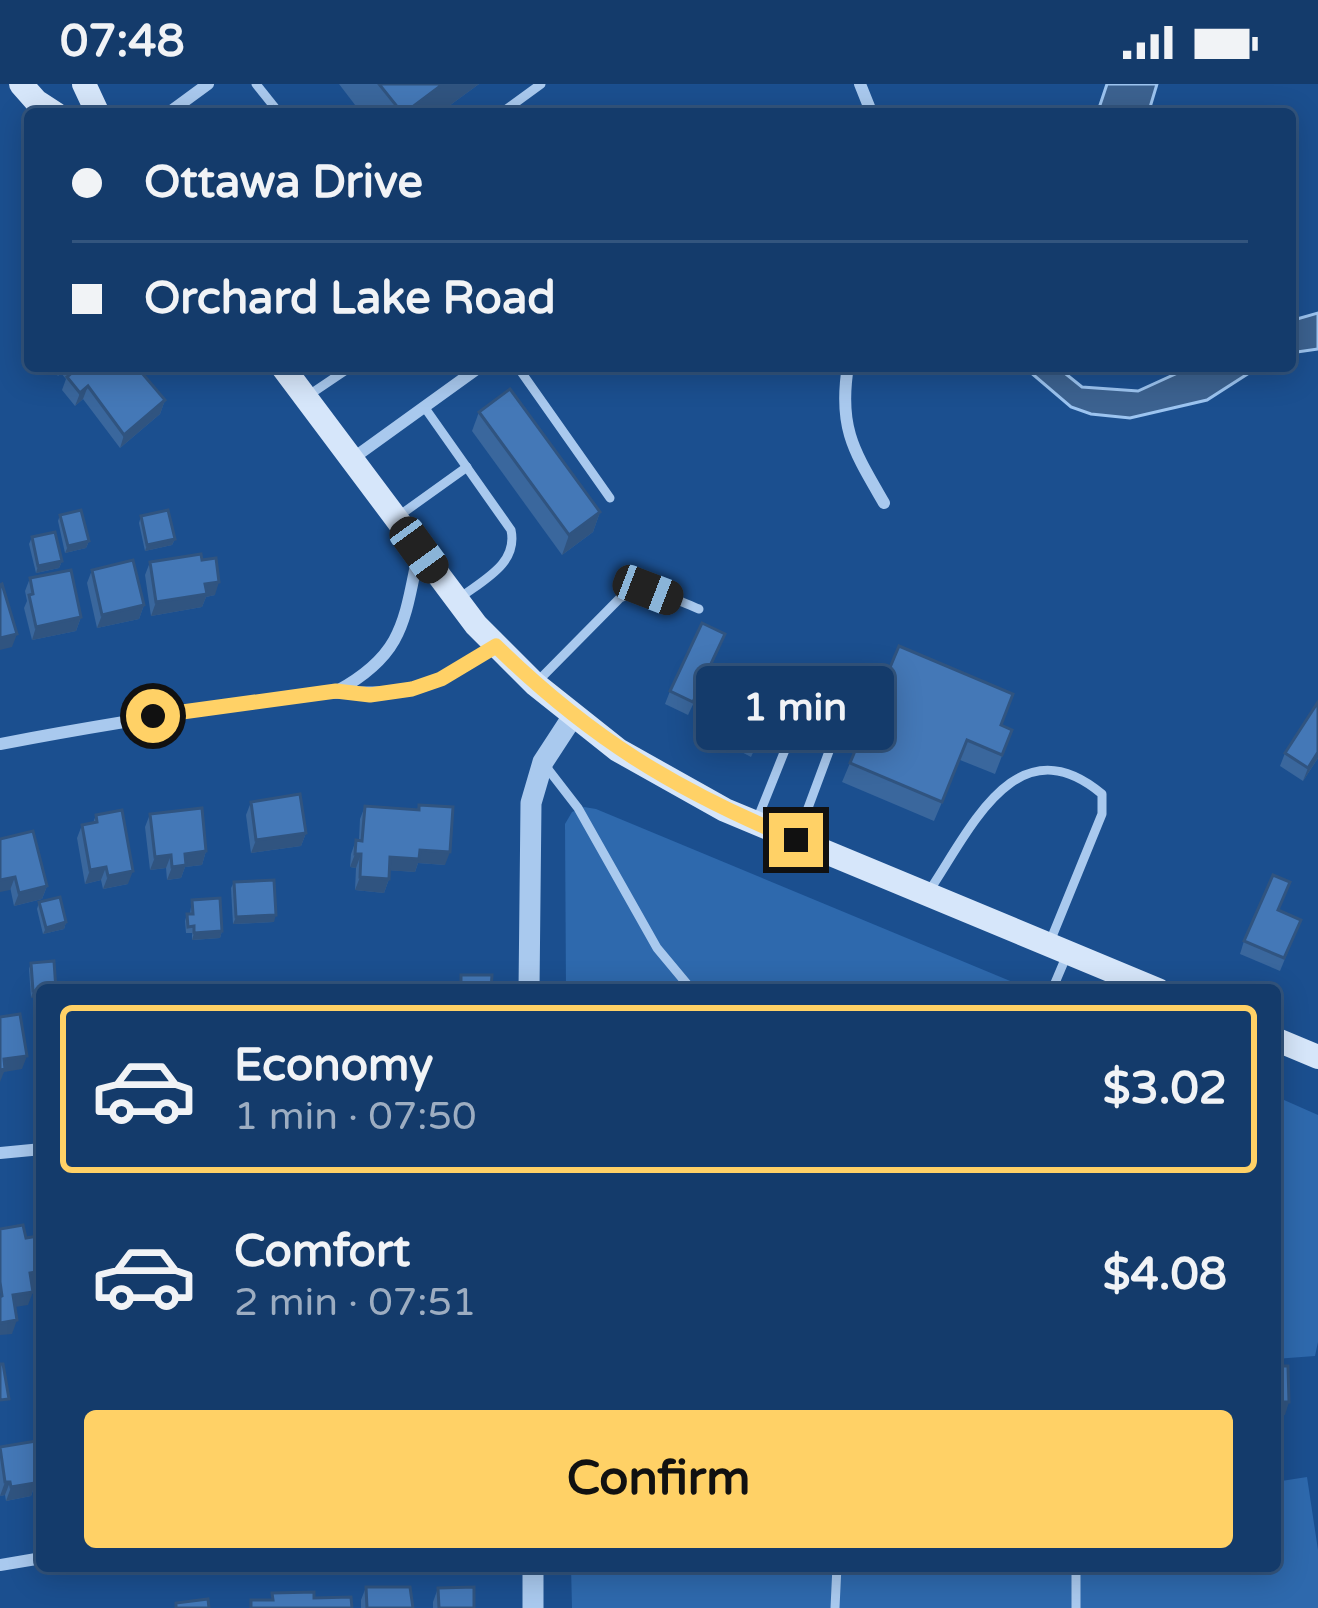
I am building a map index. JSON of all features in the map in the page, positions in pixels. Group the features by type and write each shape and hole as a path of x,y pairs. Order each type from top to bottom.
{"main road":[{"path":"21,84 47,108"},
{"path":"286,372 457,600 496,646 573,716 672,784 756,824 1144,984"},
{"path":"1281,1042 1318,1057"}],"street":[{"path":"175,108 208,84"},
{"path":"352,460 474,372"},
{"path":"847,372 847,434 884,503"},
{"path":"336,691 371,671 390,651 402,625 419,550"},
{"path":"0,744 153,716 336,691 370,695 412,689 441,679 496,646"},
{"path":"529,984 528,825 542,762 573,716"},
{"path":"0,1154 36,1150"},
{"path":"0,1565 36,1559"},
{"path":"533,1572 533,1608"}],"lane":[{"path":"256,84 275,108"},
{"path":"508,108 541,84"},
{"path":"306,398 343,372"},
{"path":"521,372 610,498"},
{"path":"425,408 511,530 514,544 510,557 457,600"},
{"path":"395,518 467,467"},
{"path":"535,684 620,598 634,591 648,590 699,609"},
{"path":"756,824 805,700 812,690 835,693 843,700 844,711 796,840"},
{"path":"542,762 578,808 657,948 687,984"},
{"path":"928,894 995,793 1015,777 1033,769 1055,770 1090,784 1102,794 1102,814 1058,948 1053,984"},
{"path":"835,1608 837,1572"},
{"path":"1076,1572 1076,1608"}],"shaded area":[{"path":"1107,84 1157,84 1150,108 1099,108"},
{"path":"1318,313 1318,349 1296,352 1296,319"},
{"path":"1030,372 1063,372 1082,387 1138,391 1180,372 1251,372 1207,400 1130,418 1071,407"},
{"path":"596,809 1018,984 566,984 565,824 572,812"},
{"path":"1281,1099 1318,1115 1315,1356 1281,1359"},
{"path":"1307,1477 1318,1550 1318,1608 572,1608 571,1572 1281,1572 1281,1481"}],"building":[{"path":"379,84 443,84 411,108 398,108"},
{"path":"73,372 141,372 165,400 124,435 88,386 80,393 67,377"},
{"path":"510,389 600,512 569,535 479,412"},
{"path":"81,510 89,541 68,546 60,515"},
{"path":"168,510 175,539 147,545 141,516"},
{"path":"55,532 62,561 38,566 32,537"},
{"path":"201,554 202,560 216,558 219,582 205,584 207,594 156,602 150,562"},
{"path":"133,560 144,605 102,615 92,570"},
{"path":"71,570 81,617 36,627 30,578"},
{"path":"0,585 17,634 0,638"},
{"path":"702,623 725,634 693,702 670,691"},
{"path":"899,646 1013,694 1001,725 1012,730 1002,755 967,740 942,802 850,763"},
{"path":"737,668 781,689 756,743 739,735 743,727 715,714"},
{"path":"1318,702 1318,752 1308,768 1285,753"},
{"path":"300,794 306,833 256,840 251,802"},
{"path":"419,805 453,807 450,852 420,850 419,859 390,857 389,879 360,877 361,854 355,854 356,840 362,841 365,806 419,810"},
{"path":"202,808 206,851 185,854 186,865 172,867 171,855 155,857 150,814"},
{"path":"122,810 133,871 108,876 106,867 90,870 82,825 97,822 96,815"},
{"path":"33,831 47,886 19,893 15,877 0,880 0,839"},
{"path":"1273,875 1290,882 1278,910 1301,920 1284,958 1244,941"},
{"path":"274,880 276,915 236,917 234,882"},
{"path":"60,897 66,922 46,928 39,902"},
{"path":"220,898 222,931 194,933 187,914 193,914 192,900"},
{"path":"54,961 56,984 36,984 33,991 31,963"},
{"path":"461,975 492,975 491,984 461,984"},
{"path":"20,1014 27,1056 4,1059 5,1069 0,1070 0,1017"},
{"path":"23,1225 26,1238 36,1236 36,1272 30,1273 33,1292 13,1295 17,1320 0,1323 2,1296 0,1229"},
{"path":"3,1364 9,1399 0,1400"},
{"path":"1281,1366 1288,1366 1289,1402 1281,1402"},
{"path":"36,1441 35,1483 11,1487 5,1482 0,1447"},
{"path":"366,1587 410,1587 413,1608 367,1608"},
{"path":"474,1587 474,1608 439,1608 438,1588"},
{"path":"314,1592 314,1598 351,1597 352,1608 251,1608 251,1600 273,1600 272,1593"},
{"path":"208,1599 209,1608 176,1608 176,1603"}],"route":[{"path":"153,716 336,691 370,695 412,689 441,679 496,646 535,684 618,750 672,784 796,840"}]}
